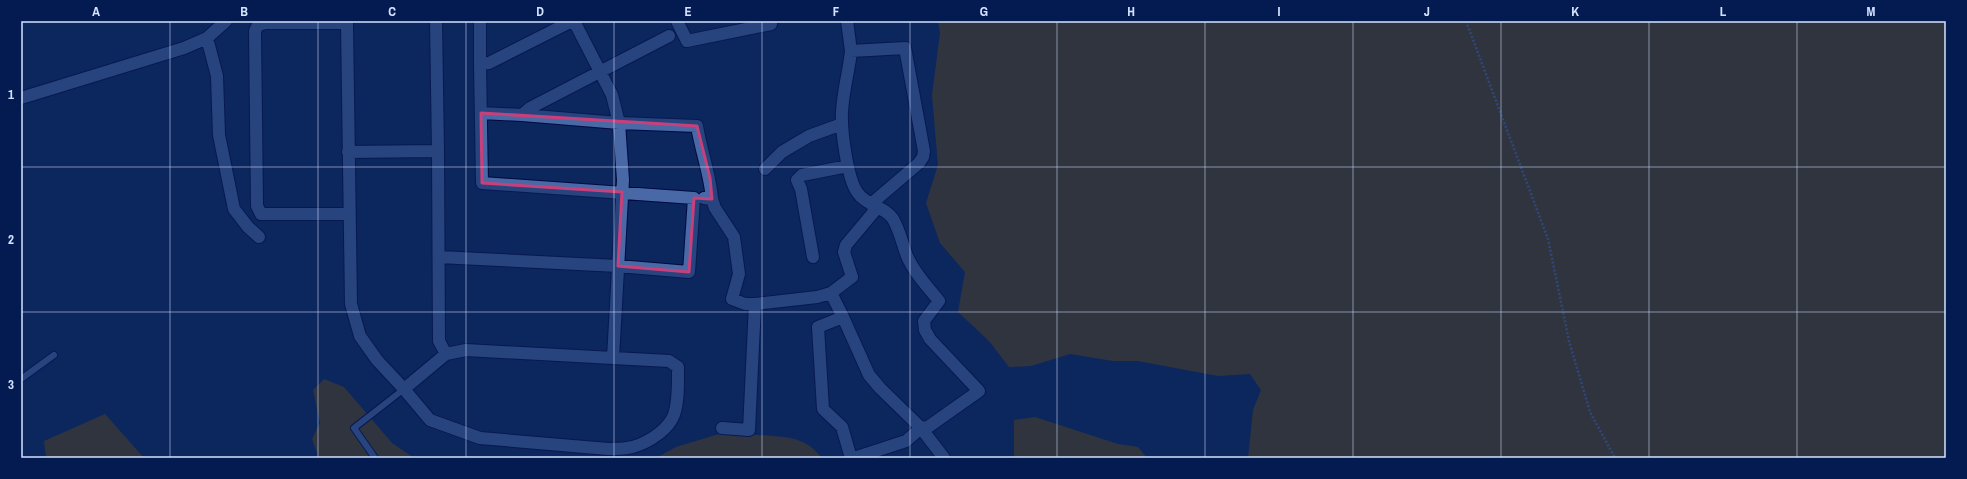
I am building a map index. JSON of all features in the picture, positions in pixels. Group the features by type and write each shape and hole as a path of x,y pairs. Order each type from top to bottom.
{"street":[{"path":"21,98 184,48 207,38 226,21"},
{"path":"436,21 439,341 446,354"},
{"path":"480,21 482,183 712,199"},
{"path":"480,64 489,63 573,21 612,95 619,122 623,180 613,358"},
{"path":"677,21 687,41 771,24"},
{"path":"843,317 818,327 824,409 842,427 852,458 906,442 921,428 928,427 979,391 930,339 925,330 924,321 938,301 917,274 907,257 900,232 892,217 874,206 857,192 848,166 842,124 842,111 851,51 848,21"},
{"path":"349,214 261,214 257,206 255,31 258,25 266,23 347,22 351,304 360,336 377,360 430,420 480,438 608,449 627,448 645,442 663,429 673,418 677,399 678,367 669,361 466,350 446,354 404,389"},
{"path":"522,115 530,108 669,36"},
{"path":"207,38 217,76 219,135 234,209 258,237"},
{"path":"481,113 697,126 705,165 710,178 712,199 715,208 734,237 739,274 732,299 745,304 755,304 811,298 831,293 852,277 844,252 846,245 874,206 919,163 923,157 924,151 906,48 851,51"},
{"path":"766,169 782,152 809,136 842,124"},
{"path":"348,152 438,151"},
{"path":"813,257 801,189 797,180 802,175 848,166"},
{"path":"439,257 618,266 689,272 694,198"},
{"path":"831,293 869,375 880,388 921,428 944,458"},
{"path":"722,428 749,430 755,304"}],"lane":[{"path":"21,379 54,355"},
{"path":"375,458 354,428 404,389"}],"path":[{"path":"1466,21 1548,239 1569,341 1590,412 1615,458"}],"highlighted area":[{"path":"481,113 697,126 710,178 712,199 694,198 689,272 618,266 622,192 482,183"}],"shaded area":[{"path":"938,21 1946,21 1946,458 1248,458 1253,410 1261,390 1250,374 1218,376 1138,361 1113,361 1070,354 1031,366 1009,367 989,341 958,312 965,272 940,243 926,203 938,165 932,95 940,33"},
{"path":"324,379 344,387 392,443 414,458 319,458 312,439 320,423 313,390"},
{"path":"105,414 144,458 46,458 44,441"},
{"path":"1035,417 1118,444 1138,447 1147,458 1014,458 1014,420"},
{"path":"719,434 773,436 793,439 803,442 815,450 822,458 656,458 676,447"}]}
